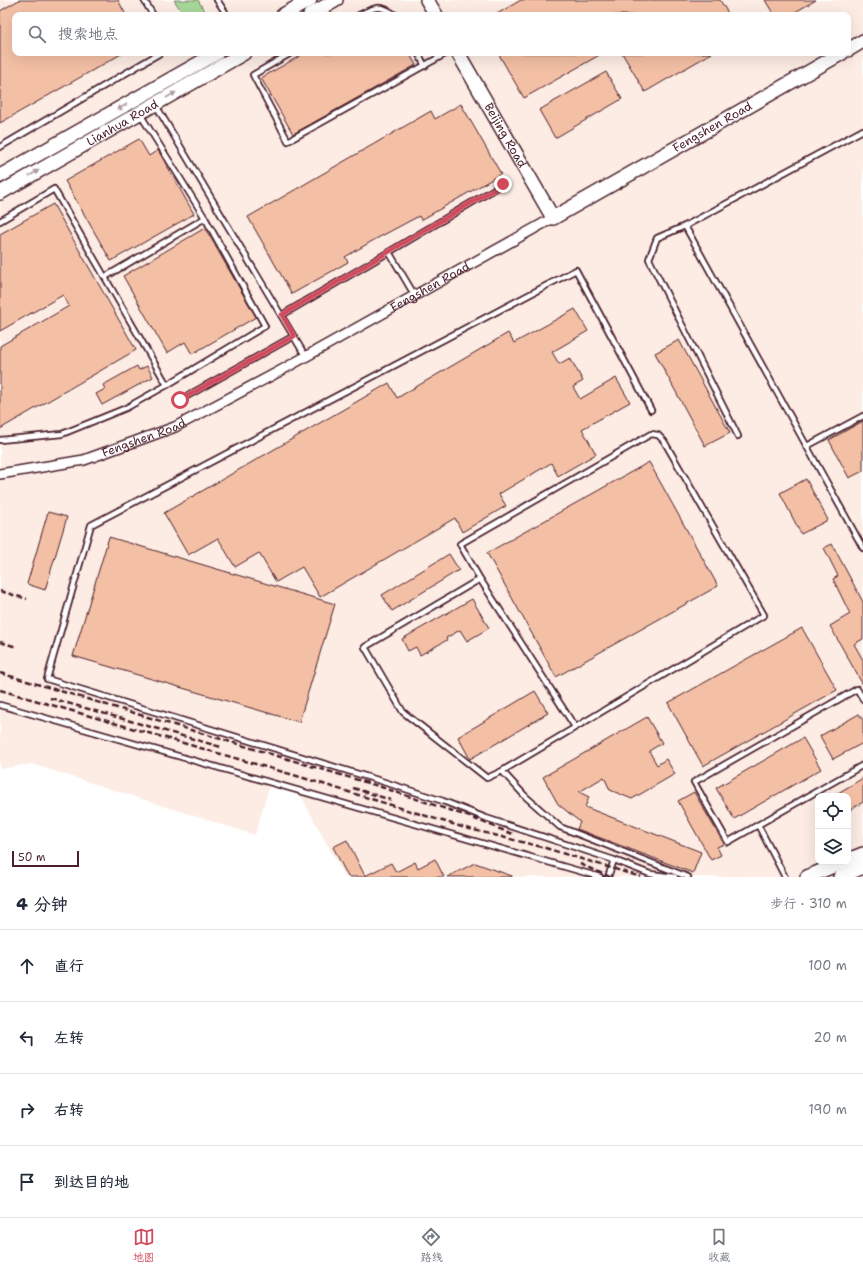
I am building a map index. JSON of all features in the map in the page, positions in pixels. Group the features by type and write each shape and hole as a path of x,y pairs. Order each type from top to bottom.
{"street":[{"path":"288,12 310,0"},
{"path":"315,12 336,0"},
{"path":"427,0 434,12"},
{"name":"Lianhua Road","path":"0,176 212,56"},
{"name":"Lianhua Road","path":"0,193 239,56"},
{"name":"Beijing Road","path":"460,56 553,218"},
{"name":"Fengshen Road","path":"0,474 84,460 175,428 415,296 837,56"},
{"path":"851,859 863,854"},
{"path":"807,877 836,865"},
{"path":"840,877 863,867"}],"lane":[{"path":"144,0 151,12"},
{"path":"217,0 225,12"},
{"path":"364,12 371,8 386,8 391,12"},
{"path":"0,147 155,56"},
{"path":"286,56 253,75 288,141 442,56"},
{"path":"419,56 424,66"},
{"path":"155,104 306,357"},
{"path":"0,440 62,434 126,408 265,326 205,218 139,113"},
{"path":"738,436 649,259 657,238 684,226 863,130"},
{"path":"282,315 503,184"},
{"path":"0,221 54,189 167,385"},
{"path":"105,276 205,218"},
{"path":"684,226 863,548"},
{"path":"389,252 415,296"},
{"path":"651,410 576,270 91,525 47,679 359,773 443,801 486,818 614,860 650,874 675,877"},
{"path":"180,400 294,336"},
{"path":"807,446 863,416"},
{"path":"480,579 365,647 403,712 487,778 502,771 764,615 664,441 658,435 651,434 460,544 480,579 575,727"},
{"path":"863,699 857,689 694,782 728,842 863,765"},
{"path":"0,706 600,877"},
{"path":"502,771 525,796 560,827 688,877"},
{"path":"758,825 785,877"},
{"path":"608,877 614,860"}],"shaded area":[{"path":"0,0 310,0 288,12 12,12 12,56 212,56 0,176"},
{"path":"336,0 863,0 863,854 851,859 851,793 815,793 815,865 836,865 807,877 345,877 298,791 270,783 255,835 32,764 0,769 0,193 239,56 851,56 851,12 315,12"}],"green space":[{"path":"174,0 198,0 205,12 182,12"}],"building":[{"path":"19,0 118,0 124,12 12,12 12,56 118,56 0,123 0,11"},
{"path":"521,0 720,0 727,12 500,12"},
{"path":"765,0 816,0 795,12 772,12"},
{"path":"300,56 411,56 416,65 293,134 261,78"},
{"path":"500,56 598,56 524,98"},
{"path":"624,56 707,56 645,92"},
{"path":"606,72 622,99 555,138 539,110"},
{"path":"461,104 501,174 421,220 419,216 374,240 345,257 348,262 292,294 248,217 431,111 435,119"},
{"path":"139,139 149,156 158,150 194,214 111,261 65,181"},
{"path":"53,204 136,350 0,429 0,346 69,306 63,295 0,331 0,234"},
{"path":"205,228 256,317 192,354 185,342 167,353 123,276"},
{"path":"575,309 588,331 552,352 559,364 570,358 583,381 573,387 580,399 616,378 630,402 582,429 596,454 558,476 551,463 499,494 506,506 462,532 455,518 320,597 302,567 276,582 259,553 235,567 218,538 188,555 164,513 389,383 397,398 508,333 514,343"},
{"path":"679,340 730,433 705,446 655,353"},
{"path":"137,366 139,370 147,366 153,377 102,405 96,394 105,389 103,385"},
{"path":"863,421 863,471 849,478 829,440"},
{"path":"649,462 718,586 556,677 487,553"},
{"path":"806,479 828,520 801,534 780,493"},
{"path":"48,512 67,517 45,590 27,584"},
{"path":"109,537 335,604 299,722 73,656"},
{"path":"832,544 863,602 863,639 854,644 863,660 863,685 830,626 850,614 833,579 838,576 824,548"},
{"path":"449,554 459,570 392,611 382,595"},
{"path":"472,599 489,628 467,641 460,630 446,638 447,640 420,655 416,647 408,651 402,639"},
{"path":"802,628 837,690 703,766 668,703"},
{"path":"535,691 548,713 470,759 458,737"},
{"path":"859,714 863,720 863,743 833,759 820,736"},
{"path":"647,717 662,743 649,751 657,765 666,759 675,774 632,799 610,790 604,777 579,792 589,797 585,807 701,852 693,873 577,829 580,822 558,804 543,777"},
{"path":"803,738 821,769 734,819 716,788"},
{"path":"863,778 863,802 851,809 851,793 838,793"},
{"path":"694,792 724,844 717,847 721,855 711,860 678,801"},
{"path":"347,840 365,876 391,863 396,872 415,862 418,868 435,859 444,877 348,877 333,847"},
{"path":"475,863 512,876 512,877 447,877"}],"railway":[{"path":"0,591 27,599"},
{"path":"0,642 17,647"},
{"path":"0,673 378,786 470,817 515,835"},
{"path":"0,690 297,776 462,827 542,847 641,877"},
{"path":"50,698 221,747"},
{"path":"353,788 391,800"},
{"path":"580,864 610,877"}],"route":[{"path":"180,400 294,336 282,315 503,184"}]}
